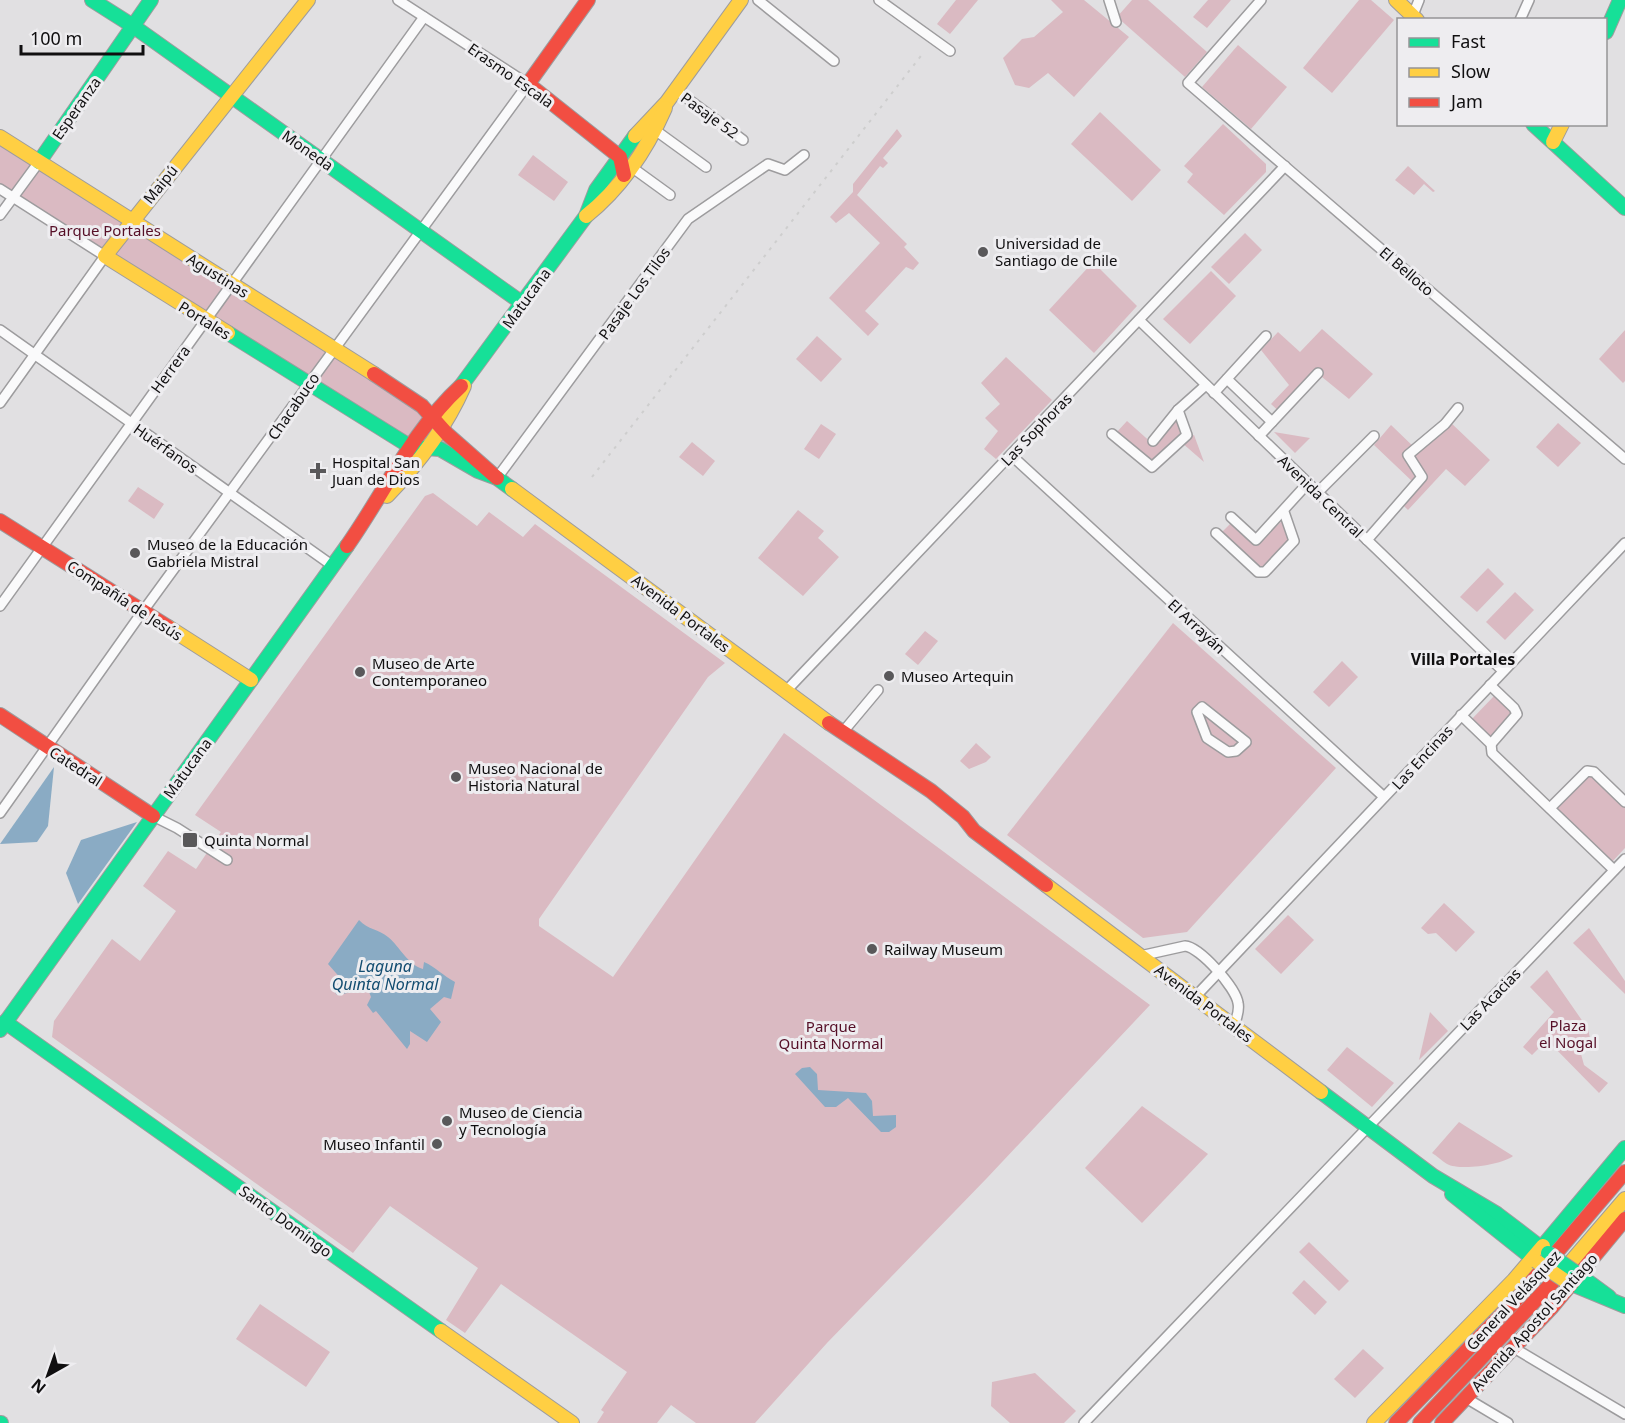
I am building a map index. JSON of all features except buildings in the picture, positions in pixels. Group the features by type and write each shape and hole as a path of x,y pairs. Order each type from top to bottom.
{"main road":[{"name":"Moneda","path":"92,0 133,26 522,303"},
{"name":"Esperanza","path":"39,162 151,0"},
{"name":"Maipú","path":"105,256 131,220 308,0"},
{"name":"Chacabuco","path":"528,84 588,0"},
{"name":"Matucana","path":"2,1024 375,507 411,447 459,400 466,381 522,303 586,216 604,201 625,166 643,126 667,102 741,0"},
{"path":"1396,0 1415,17"},
{"path":"1607,28 1620,0"},
{"name":"Erasmo Escala","path":"528,84 625,166"},
{"name":"Matucana","path":"625,166 655,130 667,102"},
{"path":"1535,126 1625,208"},
{"path":"1553,142 1561,126"},
{"name":"Agustinas","path":"0,137 423,406 437,422"},
{"name":"Portales","path":"105,256 411,447"},
{"name":"Matucana","path":"375,507 399,483 427,446 437,422"},
{"name":"Avenida Portales","path":"437,422 483,461 497,478 864,750 882,757 954,810 974,831 1433,1176 1474,1214 1534,1260 1573,1278"},
{"name":"Avenida Portales","path":"411,447 427,446 440,449 478,471 497,478"},
{"name":"Compañía de Jesús","path":"0,521 251,680"},
{"name":"Catedral","path":"0,715 153,816"},
{"name":"Santo Domingo","path":"2,1024 572,1423"},
{"path":"1374,1423 1545,1250 1625,1148"},
{"name":"General Velásquez","path":"1397,1421 1515,1301 1625,1172"},
{"name":"Avenida Portales","path":"1433,1176 1488,1208 1545,1250 1573,1278"},
{"name":"General Velásquez","path":"1423,1421 1533,1305 1625,1199"},
{"name":"Avenida Apostol Santiago","path":"1442,1423 1514,1348 1625,1219"},
{"path":"1573,1278 1625,1306"}],"street":[{"name":"Erasmo Escala","path":"398,0 528,84"},
{"path":"758,0 834,61"},
{"path":"879,0 950,51"},
{"path":"1109,0 1116,22"},
{"name":"El Belloto","path":"1261,0 1188,83 1625,459"},
{"path":"1415,17 1419,0"},
{"path":"1521,18 1529,0"},
{"name":"Herrera","path":"0,606 424,17"},
{"name":"Chacabuco","path":"0,813 334,348 528,84"},
{"name":"Pasaje 52","path":"676,90 743,140"},
{"path":"655,130 706,167"},
{"name":"Pasaje Los Tilos","path":"497,478 688,219 768,164 785,170 804,155"},
{"name":"Esperanza","path":"0,215 39,162"},
{"path":"625,166 670,195"},
{"name":"Las Sophoras","path":"786,691 1285,166"},
{"name":"Portales","path":"0,189 105,256"},
{"name":"Maipú","path":"0,403 105,256"},
{"name":"Avenida Central","path":"1139,320 1503,671"},
{"name":"Huérfanos","path":"0,330 333,566"},
{"path":"1214,393 1266,336"},
{"path":"1259,436 1318,373"},
{"path":"1227,379 1272,422"},
{"path":"1153,441 1178,411 1206,385"},
{"path":"1367,540 1422,477 1408,455 1444,424 1458,408"},
{"path":"1112,434 1152,467 1186,435 1178,411"},
{"path":"1318,492 1374,436"},
{"name":"El Arrayán","path":"1011,455 1384,797"},
{"path":"1231,517 1256,540 1284,512 1308,483"},
{"path":"1216,533 1258,572 1265,572 1294,541 1284,512"},
{"name":"Las Encinas","path":"1195,997 1625,543"},
{"path":"1490,685 1514,708 1517,714 1491,744"},
{"path":"842,733 878,690"},
{"path":"1202,706 1246,742 1236,752 1228,752 1216,746 1207,738 1197,712 1202,706"},
{"path":"1461,716 1491,744 1492,753 1614,870"},
{"path":"1550,808 1584,773 1591,771 1625,802"},
{"path":"153,816 177,828 227,860"},
{"name":"Las Acacias","path":"1084,1423 1625,859"},
{"path":"1140,956 1188,946 1218,972 1239,1004 1234,1026"},
{"path":"1514,1348 1625,1414"},
{"path":"1466,1398 1508,1423"}],"green space":[{"path":"956,0 978,0 950,34 937,24"},
{"path":"1051,0 1084,0 1129,37 1074,97 1048,73 1029,88 1015,85 1003,58 1022,39 1034,37 1063,12"},
{"path":"1132,0 1148,0 1207,52 1185,77 1117,17"},
{"path":"1208,0 1231,0 1207,28 1193,17"},
{"path":"1359,0 1371,0 1394,20 1332,93 1303,68"},
{"path":"1238,45 1287,87 1251,129 1202,87"},
{"path":"1100,112 1161,170 1132,201 1071,144"},
{"path":"1223,124 1266,164 1266,172 1224,215 1187,182 1193,174 1184,166"},
{"path":"897,129 902,136 883,158 888,163 883,168 880,166 857,195 907,244 904,247 919,263 913,270 906,267 865,311 879,324 868,336 829,298 880,243 849,213 836,223 830,217 853,192 853,184"},
{"name":"Parque Portales","path":"0,143 428,412 409,441 0,184"},
{"path":"533,155 568,182 554,201 518,175"},
{"path":"1408,166 1435,191 1433,192 1424,184 1414,195 1395,180"},
{"path":"1245,233 1262,250 1229,284 1211,267"},
{"path":"1093,262 1137,306 1094,353 1049,310"},
{"path":"1211,271 1236,296 1190,344 1163,319"},
{"path":"1322,329 1373,374 1349,399 1322,377 1284,416 1271,404 1289,385 1261,350 1278,332 1300,352"},
{"path":"1625,330 1625,381 1623,383 1599,359"},
{"path":"817,336 842,359 821,382 796,359"},
{"path":"1006,357 1052,400 996,459 984,449 998,431 985,418 1000,404 981,383"},
{"path":"1178,419 1189,437 1194,435 1204,462 1181,442 1155,469 1116,433 1127,421 1154,445"},
{"path":"1450,422 1490,460 1465,486 1446,469 1408,510 1399,501 1414,483 1374,445 1391,425 1418,451"},
{"path":"1558,423 1581,443 1558,467 1536,447"},
{"path":"821,424 836,434 819,459 804,449"},
{"path":"1274,432 1310,438 1295,453"},
{"path":"692,442 715,461 703,476 679,457"},
{"path":"138,487 164,504 154,519 128,501"},
{"name":"Parque Quinta Normal","path":"433,493 477,526 489,512 523,537 535,524 725,663 708,677 539,919 539,926 613,977 784,733 1150,1005 827,1343 755,1423 696,1423 671,1405 657,1423 597,1423 604,1412 601,1410 627,1372 501,1284 465,1333 446,1320 478,1268 390,1206 353,1253 52,1037 54,1021 112,939 140,961 176,911 143,886 168,851 196,869 221,832 195,815 425,496"},
{"path":"798,510 824,531 818,538 839,557 803,596 758,558"},
{"path":"1234,520 1258,543 1282,521 1291,540 1265,568 1258,568 1221,533"},
{"path":"1488,568 1504,584 1477,612 1460,597"},
{"path":"1515,592 1534,610 1505,640 1486,622"},
{"path":"1173,623 1336,768 1187,932 1143,938 1007,835"},
{"path":"925,631 938,641 918,665 905,654"},
{"path":"1342,661 1358,677 1329,707 1313,692"},
{"path":"1496,694 1515,716 1491,741 1470,721"},
{"path":"976,743 991,757 986,762 969,769 960,761"},
{"path":"1585,774 1592,774 1625,805 1625,848 1610,864 1556,810 1556,806"},
{"path":"1444,903 1475,932 1456,952 1436,933 1428,934 1421,928"},
{"path":"1288,915 1314,940 1281,974 1255,949"},
{"path":"1589,928 1625,981 1625,994 1573,943"},
{"name":"Plaza el Nogal","path":"1547,970 1588,1029 1590,1038 1581,1054 1584,1065 1608,1083 1599,1093 1547,1040 1532,1055 1523,1047 1554,1012 1530,987"},
{"path":"1430,1012 1448,1031 1419,1060"},
{"path":"1347,1047 1394,1083 1372,1107 1327,1070"},
{"path":"1142,1106 1208,1154 1142,1223 1085,1168"},
{"path":"1459,1122 1513,1156 1500,1162 1481,1166 1461,1167 1447,1164 1432,1153"},
{"path":"1309,1242 1349,1281 1339,1291 1299,1252"},
{"path":"1304,1280 1327,1302 1315,1315 1292,1293"},
{"path":"260,1304 330,1352 306,1387 236,1339"},
{"path":"1363,1349 1384,1368 1355,1398 1334,1379"},
{"path":"1035,1373 1076,1411 1064,1423 1010,1423 991,1406 992,1382"}],"water":[{"path":"54,767 48,826 37,842 0,844"},
{"path":"137,822 78,904 66,873 81,840"},
{"name":"Laguna Quinta Normal","path":"359,920 393,941 408,960 417,967 423,969 424,962 455,982 451,999 444,997 430,1009 441,1022 427,1042 410,1031 410,1044 407,1049 376,1011 373,1013 367,1005 371,997 368,989 337,995 330,986 338,978 343,981 328,964"},
{"path":"810,1067 817,1074 818,1090 866,1093 872,1101 873,1116 896,1115 896,1127 889,1132 881,1132 848,1098 836,1107 825,1107 795,1074 802,1068"}],"railway":[{"path":"592,477 924,52"}],"traffic: fast":[{"path":"92,0 133,26 522,303"},
{"path":"39,162 151,0"},
{"path":"1607,30 1620,0"},
{"path":"1535,126 1625,208"},
{"path":"461,386 586,216 596,190 635,136"},
{"path":"228,333 411,447 440,449 478,471 497,478 512,489"},
{"path":"0,1030 347,546"},
{"path":"5,1022 441,1331"},
{"path":"1321,1092 1433,1176 1497,1214 1548,1253"},
{"path":"1543,1246 1625,1148"},
{"path":"1452,1194 1536,1261"},
{"path":"1548,1253 1575,1272"},
{"path":"1575,1272 1609,1297"},
{"path":"1567,1282 1625,1306"}],"traffic: slow":[{"path":"228,333 105,256 308,0"},
{"path":"635,136 667,102 741,0"},
{"path":"1396,0 1415,18"},
{"path":"586,216 611,193 632,167 665,108"},
{"path":"1553,142 1561,126"},
{"path":"0,137 374,374"},
{"path":"387,496 430,444 449,416 464,386"},
{"path":"512,489 829,723"},
{"path":"168,627 251,680"},
{"path":"1046,885 1321,1092"},
{"path":"1564,1270 1625,1199"},
{"path":"1374,1423 1514,1280 1543,1246"},
{"path":"1536,1261 1567,1282"},
{"path":"441,1331 572,1423"}],"traffic: jam":[{"path":"588,0 528,84 620,157 624,175"},
{"path":"374,374 422,406 447,434 497,478"},
{"path":"347,546 413,442 461,386"},
{"path":"0,521 168,627"},
{"path":"0,715 153,816"},
{"path":"829,723 931,791 963,817 974,831 1046,885"},
{"path":"1396,1423 1515,1301 1625,1172"},
{"path":"1442,1423 1552,1307 1625,1219"},
{"path":"1420,1423 1564,1270"}],"place":[{"name":"Universidad de Santiago de Chile","path":"983,252"},
{"name":"Hospital San Juan de Dios","path":"318,471"},
{"name":"Museo de la Educación Gabriela Mistral","path":"135,553"},
{"name":"Museo de Arte Contemporaneo","path":"360,672"},
{"name":"Museo Artequin","path":"889,676"},
{"name":"Museo Nacional de Historia Natural","path":"456,777"},
{"name":"Quinta Normal","path":"190,840"},
{"name":"Railway Museum","path":"872,949"},
{"name":"Museo de Ciencia y Tecnología","path":"447,1121"},
{"name":"Museo Infantil","path":"437,1144"}],"district":[{"name":"Villa Portales","path":"1463,659"}]}
